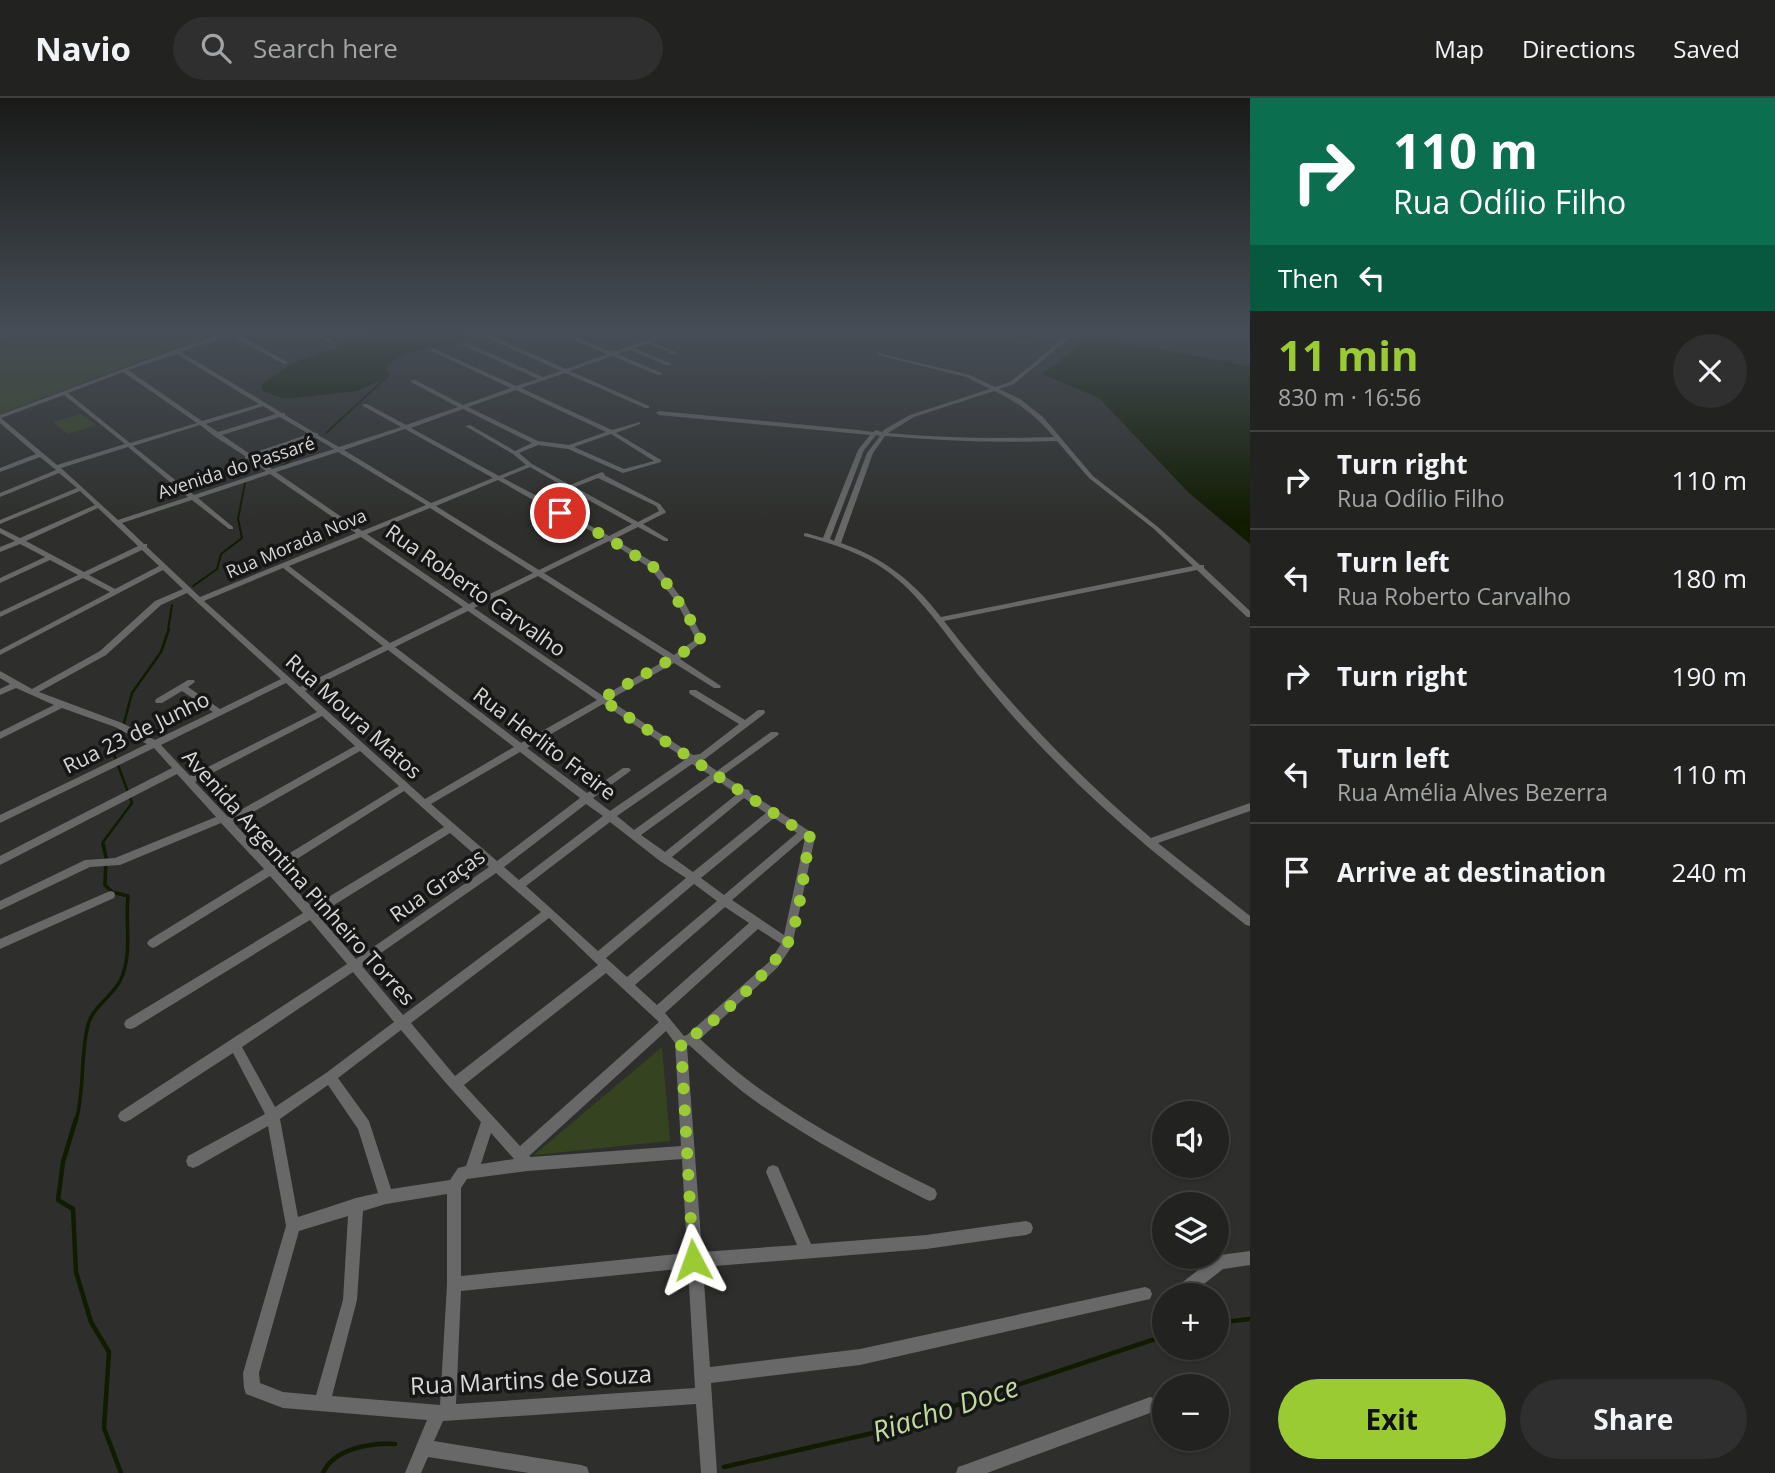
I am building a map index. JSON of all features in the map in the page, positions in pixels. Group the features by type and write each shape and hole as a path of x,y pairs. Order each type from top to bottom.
{"street":[{"path":"0,419 62,394"},
{"path":"66,394 231,528"},
{"name":"Rua Roberto Carvalho","path":"158,394 601,699 746,792 807,835"},
{"path":"249,394 717,685"},
{"path":"438,394 537,443 569,447 615,468 628,471 653,464 658,459 613,433 529,394"},
{"name":"Avenida do Passaré","path":"118,522 340,450 499,394"},
{"path":"619,394 647,407"},
{"path":"826,540 861,450 874,433 909,412 970,394"},
{"path":"837,543 870,453 883,435 912,416 974,394"},
{"path":"1007,394 1030,408 1091,477 1201,567 1250,615"},
{"path":"0,495 59,469 265,404"},
{"path":"365,405 608,538 658,570 698,633 698,643 676,658 425,803"},
{"path":"659,413 773,421 883,435 988,441 1058,439"},
{"path":"216,435 283,414"},
{"name":"Rua Moura Matos","path":"0,419 81,488 188,590 450,828 549,912 686,1040 789,1116 872,1165 930,1194"},
{"path":"569,447 638,423"},
{"path":"468,426 516,453 526,467 569,487 666,540"},
{"path":"247,457 316,434"},
{"path":"516,453 537,443"},
{"path":"0,470 41,454"},
{"name":"Rua Morada Nova","path":"199,600 526,467"},
{"path":"536,500 615,468"},
{"path":"300,690 664,510 598,475"},
{"path":"0,522 81,488"},
{"path":"0,550 99,505"},
{"path":"0,530 115,592"},
{"path":"806,535 854,549 889,569 940,620 982,675 1030,729 1097,795 1250,922"},
{"path":"0,615 144,546"},
{"path":"0,581 51,557"},
{"name":"Rua Herlito Freire","path":"285,566 664,858 788,943"},
{"path":"0,653 163,567"},
{"path":"940,620 1201,567"},
{"path":"33,692 103,653 158,603 188,590"},
{"name":"Avenida Argentina Pinheiro Torres","path":"0,674 14,685 60,705 141,734 156,745 312,915 455,1084 524,1160"},
{"name":"Rua 23 de Junho","path":"0,819 288,679"},
{"path":"159,701 191,682"},
{"path":"0,692 14,685"},
{"path":"182,687 219,712"},
{"path":"693,692 744,723"},
{"path":"0,736 60,705"},
{"path":"189,781 323,712"},
{"path":"519,886 610,816 694,758 702,757 761,712"},
{"path":"634,835 774,734"},
{"path":"0,906 72,870 172,841 225,820 361,747"},
{"path":"0,861 179,769"},
{"name":"Rua Graças","path":"125,1116 355,966 496,867 584,798 626,769"},
{"path":"153,943 406,786"},
{"path":"664,858 746,792"},
{"path":"1151,842 1250,807"},
{"path":"455,1084 602,962 693,879 774,812"},
{"path":"130,1024 312,915 450,828"},
{"path":"626,985 807,835"},
{"path":"709,1473 687,1152 686,1040 774,964 788,943 807,835"},
{"path":"0,944 110,895"},
{"path":"193,1161 273,1116 331,1077 549,912"},
{"path":"524,1160 757,923"},
{"path":"235,1045 273,1116 293,1226 386,1197 454,1186"},
{"path":"331,1077 364,1126 386,1197"},
{"path":"471,1172 488,1121"},
{"path":"413,1473 443,1412 454,1284 454,1186 463,1173 524,1160 687,1152"},
{"path":"773,1172 806,1250"},
{"path":"321,1404 350,1300 356,1205"},
{"name":"Rua Martins de Souza","path":"293,1226 251,1373 250,1383 256,1391 283,1400 443,1412 704,1395"},
{"path":"454,1284 693,1260 926,1242 1026,1228"},
{"path":"1193,1283 1220,1262 1250,1258"},
{"path":"702,1376 860,1357 1145,1294"},
{"path":"964,1473 1150,1405"},
{"path":"425,1448 581,1473"}],"shaded area":[{"path":"0,394 52,394 0,414"},
{"path":"272,394 328,394 292,398"},
{"path":"1090,394 1250,394 1250,544 1189,493 1099,398"},
{"path":"81,414 96,425 68,434 53,422"},
{"path":"662,1047 670,1141 534,1155"}],"waterway":[{"path":"326,433 368,394"},
{"path":"283,466 318,439"},
{"path":"193,586 217,569 221,554 242,538 238,519 245,483"},
{"path":"168,630 172,605"},
{"path":"124,723 132,693 161,652 169,629"},
{"path":"103,844 132,803 112,749 118,739"},
{"path":"76,1121 90,1018 120,981 126,961 128,896 112,892 105,885 106,857 103,844"},
{"path":"76,1119 63,1162 58,1200 73,1209 76,1272 91,1322 109,1352 104,1428 121,1473"},
{"name":"Riacho Doce","path":"1229,1321 1250,1319"},
{"name":"Riacho Doce","path":"724,1467 873,1433 1152,1340"},
{"name":"Riacho Doce","path":"323,1473 328,1465 344,1453 365,1446 395,1444"}],"route":[{"path":"560,513 608,538 658,570 700,635 696,645 676,658 601,699 810,837 788,943 774,964 724,1011 691,1039 681,1042 693,1260"}]}
